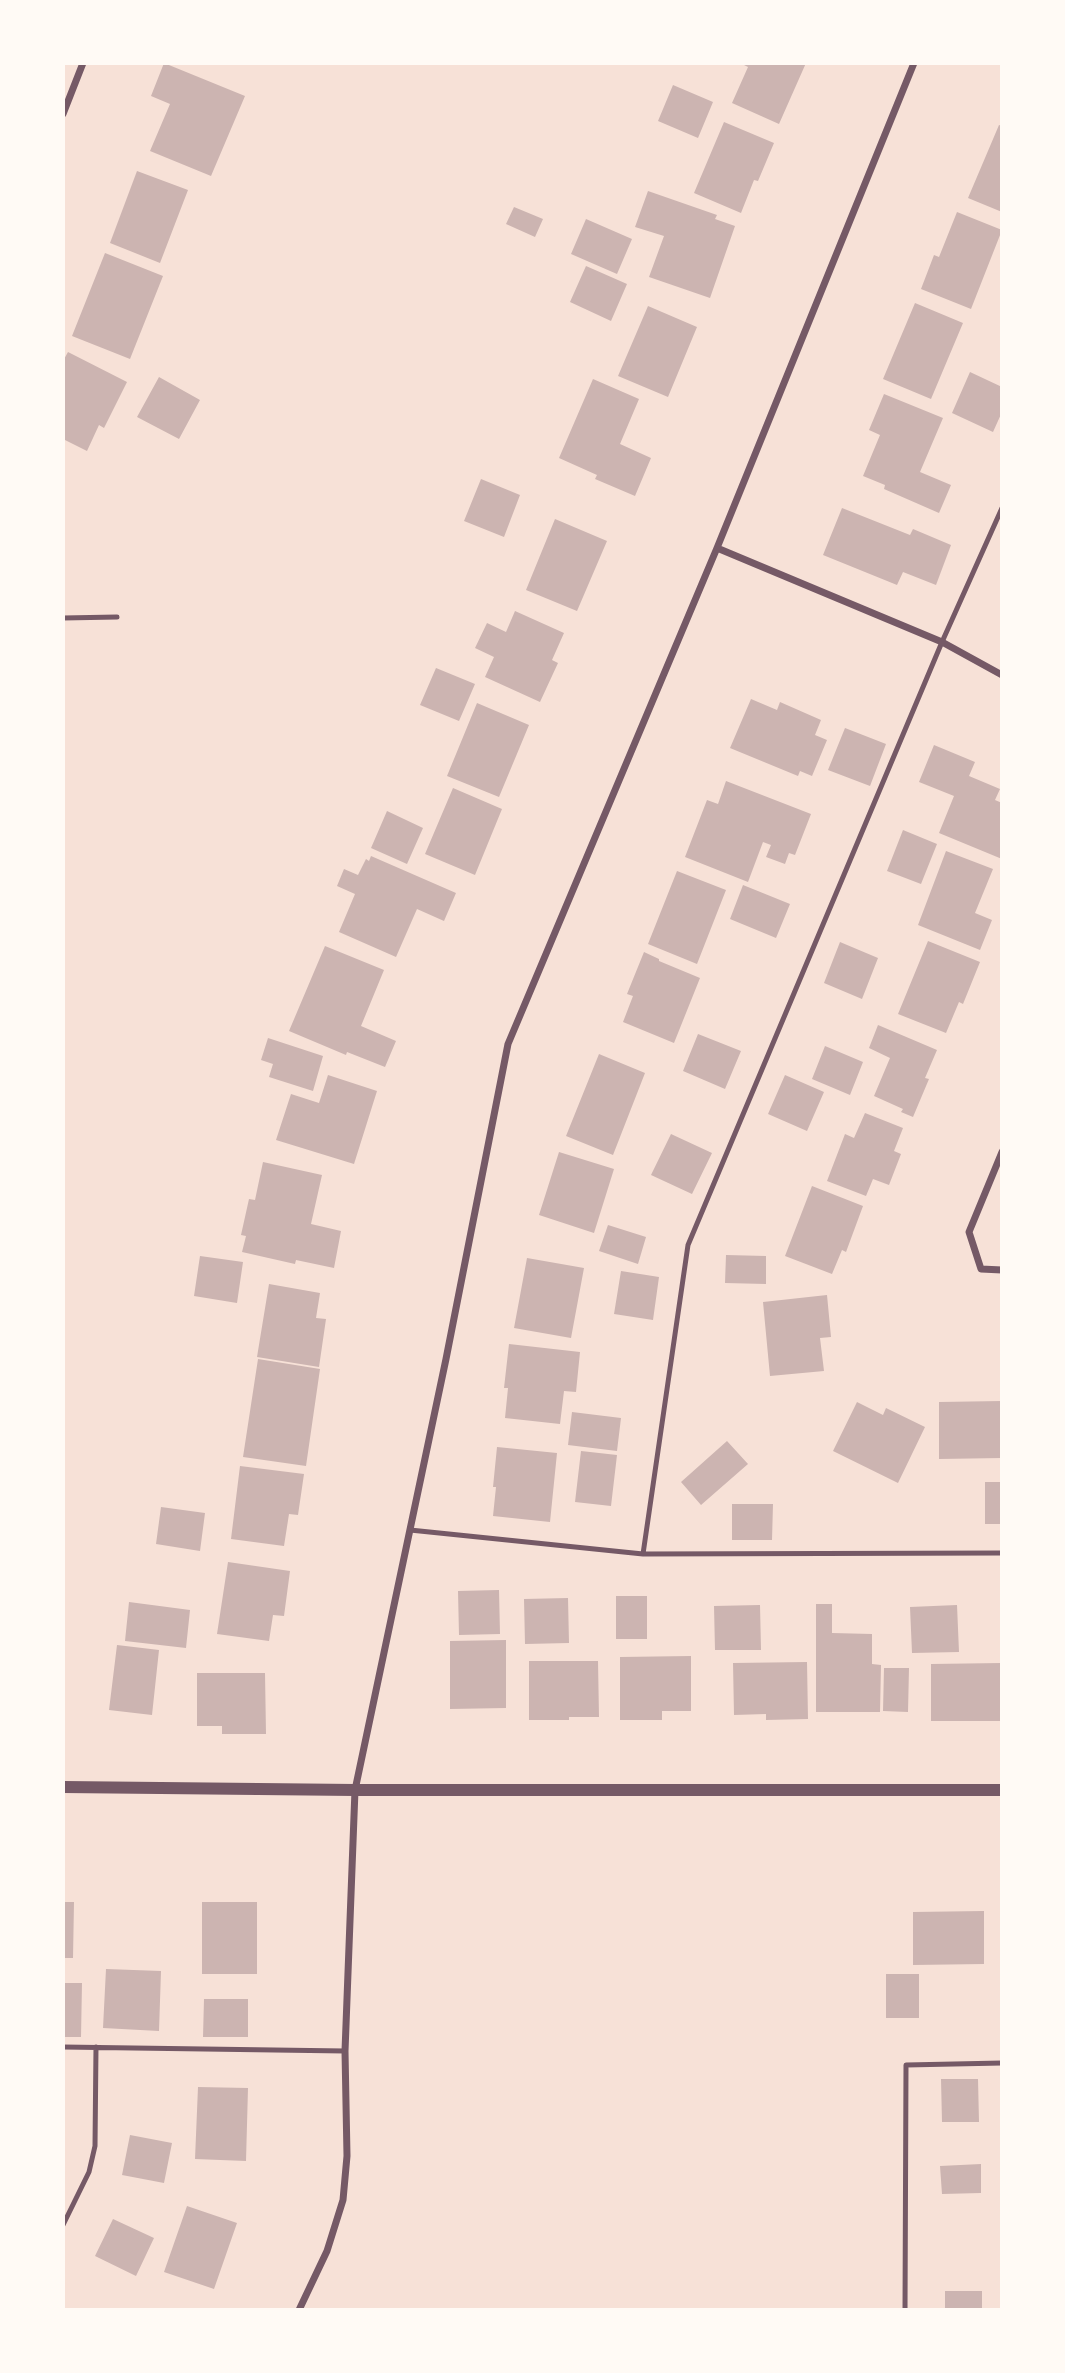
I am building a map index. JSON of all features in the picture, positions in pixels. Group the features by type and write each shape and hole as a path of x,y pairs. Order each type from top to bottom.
{"street":[{"path":"63,114 66,100 83,63"},
{"path":"299,2310 327,2251 343,2200 347,2156 345,2051 355,1790 446,1359 508,1044 716,548 914,63"},
{"path":"716,548 942,642 1002,675"},
{"path":"1002,1152 969,1232 981,1269 1002,1270"},
{"path":"63,1787 1002,1790"}],"lane":[{"path":"643,1555 688,1245 942,642 1002,508"},
{"path":"63,618 117,617"},
{"path":"410,1530 643,1555 1002,1553"},
{"path":"63,2225 89,2172 95,2146 96,2047"},
{"path":"63,2048 345,2051"},
{"path":"905,2310 906,2065 1002,2063"}],"building":[{"path":"164,63 245,96 211,176 150,151 170,104 151,96"},
{"path":"745,63 806,63 779,124 732,103 748,67"},
{"path":"673,85 713,102 698,138 658,121"},
{"path":"724,122 774,143 758,181 754,180 741,213 694,193"},
{"path":"999,125 1002,126 1002,212 968,198"},
{"path":"137,171 188,190 160,263 110,243"},
{"path":"648,191 717,215 715,219 735,226 710,298 649,277 664,236 635,227"},
{"path":"514,207 543,219 535,237 506,224"},
{"path":"957,212 1002,230 971,309 921,289 934,255 939,257"},
{"path":"586,219 632,239 617,274 571,254"},
{"path":"105,253 163,276 130,359 72,336"},
{"path":"586,266 627,284 611,321 570,302"},
{"path":"915,303 963,323 931,399 883,379"},
{"path":"648,306 697,327 668,397 618,376"},
{"path":"68,352 127,382 104,428 99,425 87,451 63,439 63,361"},
{"path":"970,372 1002,387 1002,412 993,432 952,413"},
{"path":"159,377 200,400 179,439 137,417"},
{"path":"593,379 639,399 620,444 651,458 635,496 595,479 597,475 559,458"},
{"path":"884,394 943,418 920,472 951,485 939,513 884,489 885,485 863,476 880,435 869,430"},
{"path":"481,479 520,495 504,537 464,521"},
{"path":"842,508 910,535 913,529 951,545 936,585 903,572 897,585 823,555"},
{"path":"555,519 607,541 577,611 526,590"},
{"path":"515,611 564,633 552,660 558,663 540,702 485,677 494,657 475,648 487,623 506,632"},
{"path":"436,668 475,684 459,721 420,705"},
{"path":"751,699 777,710 780,702 821,720 815,735 827,740 812,776 800,771 798,776 730,748"},
{"path":"477,703 529,725 499,797 447,776"},
{"path":"845,728 886,744 870,786 828,770"},
{"path":"934,745 975,762 969,776 1000,789 995,800 1002,803 1002,859 939,833 954,796 919,782"},
{"path":"726,781 811,814 795,855 789,853 785,864 766,857 771,845 763,842 748,882 685,857 707,800 718,804"},
{"path":"453,788 502,809 475,875 425,854"},
{"path":"387,811 423,828 407,864 371,848"},
{"path":"903,830 937,844 921,884 887,871"},
{"path":"946,851 993,869 975,913 992,920 980,950 918,925"},
{"path":"371,856 456,893 444,921 417,909 396,957 339,932 355,894 337,886 344,869 358,875 366,859 369,861"},
{"path":"677,871 726,890 697,964 648,944"},
{"path":"743,885 790,904 776,938 730,919"},
{"path":"928,941 980,962 963,1004 959,1002 946,1033 898,1014"},
{"path":"840,942 878,958 862,999 824,983"},
{"path":"325,946 384,970 361,1026 396,1041 385,1067 347,1052 346,1055 289,1031"},
{"path":"644,952 700,978 674,1043 623,1022 633,996 627,994"},
{"path":"878,1025 937,1050 925,1078 929,1079 913,1117 901,1112 903,1109 874,1096 890,1058 869,1048"},
{"path":"698,1034 741,1051 725,1089 683,1071"},
{"path":"268,1038 323,1056 313,1091 269,1077 273,1064 261,1060"},
{"path":"825,1046 863,1062 850,1095 812,1079"},
{"path":"599,1054 645,1073 613,1155 566,1136"},
{"path":"328,1075 377,1091 354,1164 276,1140 291,1094 319,1103"},
{"path":"785,1075 824,1092 807,1131 768,1114"},
{"path":"865,1113 903,1128 894,1151 901,1154 889,1185 873,1179 866,1196 827,1181 845,1134 854,1138"},
{"path":"671,1134 712,1153 692,1194 651,1175"},
{"path":"559,1152 614,1169 594,1233 539,1215"},
{"path":"263,1162 322,1175 311,1224 341,1231 334,1268 296,1260 295,1264 242,1252 246,1236 241,1235 249,1199 255,1200"},
{"path":"812,1186 863,1206 846,1252 842,1250 832,1274 785,1256"},
{"path":"608,1225 646,1237 638,1264 599,1251"},
{"path":"726,1255 766,1256 766,1284 725,1283"},
{"path":"200,1256 243,1262 237,1303 194,1296"},
{"path":"527,1258 584,1268 571,1338 514,1328"},
{"path":"621,1271 659,1277 653,1320 614,1314"},
{"path":"269,1284 320,1293 316,1318 326,1319 319,1367 257,1357"},
{"path":"827,1295 831,1337 820,1338 824,1371 770,1376 763,1302"},
{"path":"509,1344 580,1352 576,1392 564,1391 560,1424 505,1418 508,1388 504,1388"},
{"path":"258,1359 320,1369 306,1466 243,1457"},
{"path":"1002,1401 1002,1458 939,1459 939,1402"},
{"path":"857,1402 883,1415 886,1408 925,1427 898,1483 833,1451"},
{"path":"572,1412 621,1418 617,1451 568,1445"},
{"path":"727,1441 748,1464 701,1505 681,1482"},
{"path":"497,1447 557,1453 550,1522 493,1516"},
{"path":"581,1451 617,1455 611,1506 575,1502"},
{"path":"240,1466 304,1474 298,1515 289,1514 284,1546 231,1539"},
{"path":"985,1482 1002,1482 1002,1524 985,1524"},
{"path":"732,1504 773,1504 772,1540 732,1540"},
{"path":"161,1507 205,1513 200,1551 156,1544"},
{"path":"228,1562 290,1571 284,1616 273,1615 269,1641 217,1634"},
{"path":"499,1590 500,1634 459,1635 458,1591"},
{"path":"616,1596 647,1596 647,1639 616,1639"},
{"path":"568,1598 569,1643 525,1644 524,1599"},
{"path":"129,1602 190,1610 186,1648 125,1641"},
{"path":"816,1604 832,1604 832,1633 872,1634 872,1664 881,1665 880,1712 816,1712"},
{"path":"760,1605 761,1650 715,1650 714,1606"},
{"path":"957,1605 959,1652 912,1653 910,1607"},
{"path":"506,1640 506,1708 450,1709 450,1641"},
{"path":"117,1645 159,1650 152,1715 109,1710"},
{"path":"691,1656 691,1711 662,1711 662,1720 620,1720 620,1657"},
{"path":"529,1661 598,1661 599,1717 529,1720"},
{"path":"807,1662 808,1719 766,1720 766,1714 734,1715 733,1663"},
{"path":"1002,1663 1002,1721 931,1721 931,1664"},
{"path":"884,1668 909,1668 908,1712 883,1711"},
{"path":"197,1673 265,1673 266,1734 222,1734 222,1726 197,1726"},
{"path":"63,1902 74,1902 73,1958 63,1958"},
{"path":"202,1902 257,1902 257,1974 202,1974"},
{"path":"984,1911 984,1964 913,1965 913,1912"},
{"path":"106,1969 161,1971 159,2031 103,2028"},
{"path":"886,1974 919,1974 919,2018 886,2018"},
{"path":"63,1983 82,1983 81,2037 63,2037"},
{"path":"204,1999 248,1999 248,2037 203,2037"},
{"path":"941,2079 978,2079 979,2122 942,2122"},
{"path":"198,2087 248,2088 246,2161 195,2159"},
{"path":"130,2135 172,2143 164,2183 122,2175"},
{"path":"981,2164 981,2193 942,2194 940,2166"},
{"path":"187,2206 237,2223 214,2289 164,2272"},
{"path":"113,2219 154,2238 136,2276 95,2256"},
{"path":"945,2291 982,2291 982,2310 945,2310"}]}
